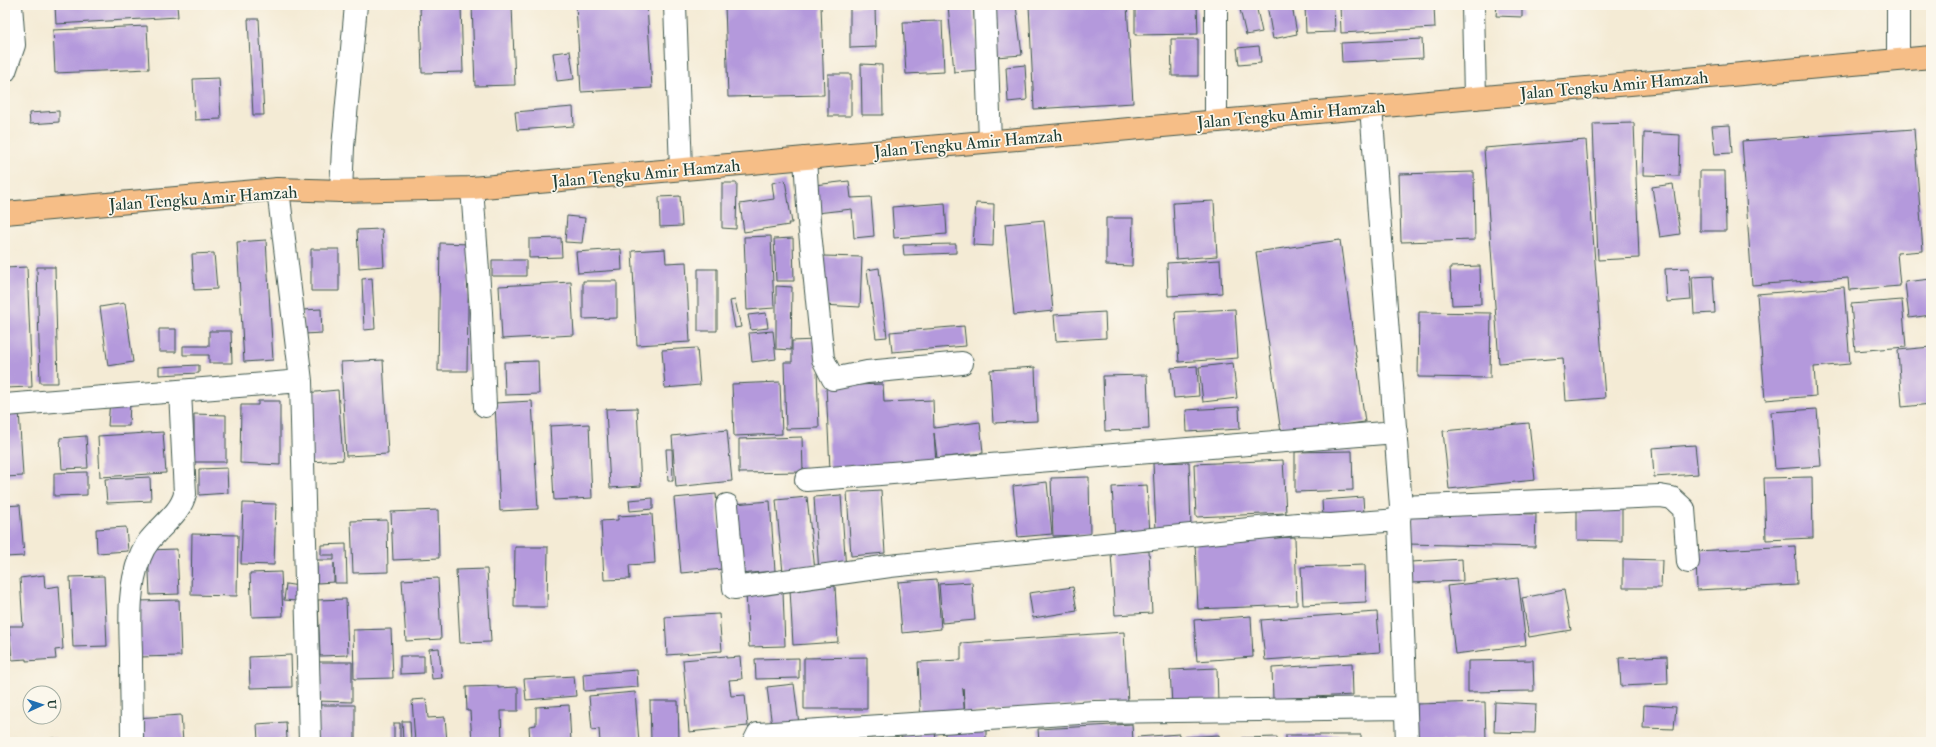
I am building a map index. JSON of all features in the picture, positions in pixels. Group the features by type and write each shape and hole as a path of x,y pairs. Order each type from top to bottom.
{"highway":[{"name":"Jalan Tengku Amir Hamzah","path":"5,213 278,189 341,191 472,188 1931,57"}],"street":[{"path":"5,71 14,44 11,5"},
{"path":"341,191 342,147 356,5"},
{"path":"675,5 680,169"},
{"path":"985,5 990,141"},
{"path":"1216,5 1216,121"},
{"path":"1474,5 1475,98"},
{"path":"1898,5 1898,59"},
{"path":"1371,107 1396,432 1407,742"},
{"path":"805,158 809,222 824,359 833,379 867,372 962,363"},
{"path":"472,188 481,312 485,406"},
{"path":"278,189 301,381 310,742"},
{"path":"5,405 301,381"},
{"path":"132,742 130,597 141,556 151,538 176,512 184,499 180,391"},
{"path":"806,480 1396,432"},
{"path":"728,505 734,588 890,566 1298,524 1331,525 1400,514 1660,496 1672,498 1684,509 1688,562"},
{"path":"754,742 758,734 1095,712 1405,708"}],"building":[{"path":"55,5 177,5 178,17 56,24"},
{"path":"420,5 461,5 463,72 422,73"},
{"path":"472,5 512,5 515,85 475,86"},
{"path":"576,5 647,5 652,88 581,92"},
{"path":"725,5 821,5 824,95 728,97"},
{"path":"948,5 973,5 979,70 954,72"},
{"path":"990,5 1016,5 1022,55 996,57"},
{"path":"1029,5 1127,5 1133,103 1034,109"},
{"path":"1135,5 1197,5 1198,34 1135,35"},
{"path":"1239,5 1256,5 1262,32 1246,35"},
{"path":"1267,5 1292,5 1297,34 1273,39"},
{"path":"1305,5 1334,5 1335,32 1306,33"},
{"path":"1340,5 1434,5 1435,28 1341,33"},
{"path":"1497,5 1522,5 1522,17 1496,16"},
{"path":"875,6 876,47 850,48 850,7"},
{"path":"248,19 259,19 264,115 253,115"},
{"path":"942,21 944,72 906,74 903,22"},
{"path":"147,26 149,69 55,73 53,30"},
{"path":"1171,39 1198,39 1198,76 1172,76"},
{"path":"1422,39 1423,58 1342,62 1341,43"},
{"path":"1259,46 1261,63 1239,65 1237,48"},
{"path":"570,51 574,79 557,81 553,53"},
{"path":"861,64 882,65 883,115 862,115"},
{"path":"1025,65 1027,100 1008,102 1006,67"},
{"path":"828,74 851,74 851,116 828,116"},
{"path":"219,78 221,119 195,120 193,79"},
{"path":"573,107 574,126 517,130 515,112"},
{"path":"59,111 59,122 30,124 29,113"},
{"path":"1634,123 1639,258 1598,260 1593,124"},
{"path":"1730,125 1732,153 1715,154 1712,126"},
{"path":"1914,129 1923,251 1897,253 1900,286 1849,290 1848,278 1752,285 1742,141"},
{"path":"1644,133 1680,135 1679,176 1643,175"},
{"path":"1586,140 1605,398 1566,401 1563,358 1499,363 1484,148"},
{"path":"1700,171 1725,171 1726,231 1700,231"},
{"path":"1474,172 1475,240 1401,242 1399,174"},
{"path":"785,180 792,223 788,223 789,225 744,232 740,204 774,199 772,183"},
{"path":"849,181 851,198 871,197 874,236 854,238 852,209 817,213 814,185"},
{"path":"722,183 737,183 736,229 722,228"},
{"path":"1673,184 1680,234 1660,237 1652,187"},
{"path":"680,196 682,226 660,227 659,197"},
{"path":"1214,201 1217,256 1176,259 1173,203"},
{"path":"945,203 947,234 894,238 892,207"},
{"path":"976,203 994,204 993,246 973,245"},
{"path":"567,216 585,218 582,243 565,242"},
{"path":"1106,218 1133,218 1132,266 1106,265"},
{"path":"1044,220 1053,311 1014,315 1005,224"},
{"path":"382,229 384,266 359,268 357,230"},
{"path":"771,236 774,308 747,310 744,237"},
{"path":"561,238 562,257 529,258 529,239"},
{"path":"793,238 794,281 776,281 774,239"},
{"path":"266,240 273,360 244,362 237,242"},
{"path":"1340,240 1365,422 1281,433 1256,252"},
{"path":"440,243 469,244 467,371 438,371"},
{"path":"956,244 956,253 904,255 903,245"},
{"path":"311,249 339,249 339,291 311,291"},
{"path":"621,249 622,270 578,273 576,252"},
{"path":"665,249 666,263 686,262 690,342 637,345 632,251"},
{"path":"214,253 217,289 194,290 192,254"},
{"path":"823,256 862,257 860,307 822,305"},
{"path":"492,260 526,260 526,276 492,276"},
{"path":"1220,260 1222,293 1168,296 1167,263"},
{"path":"1480,266 1481,304 1452,305 1450,267"},
{"path":"27,267 32,387 5,388 5,268"},
{"path":"37,267 55,267 58,383 40,383"},
{"path":"879,268 887,337 876,338 867,270"},
{"path":"1689,268 1691,300 1667,302 1665,269"},
{"path":"698,269 717,269 717,331 698,331"},
{"path":"1713,276 1715,313 1694,314 1692,277"},
{"path":"372,278 375,329 364,330 362,279"},
{"path":"1931,279 1931,315 1909,318 1905,282"},
{"path":"583,281 617,281 617,318 583,319"},
{"path":"571,282 574,335 502,339 499,286"},
{"path":"776,286 792,287 791,350 776,349"},
{"path":"1844,287 1850,364 1814,367 1816,396 1765,400 1757,294"},
{"path":"735,300 741,327 735,328 730,301"},
{"path":"1902,300 1906,347 1855,351 1851,304"},
{"path":"125,303 133,362 108,366 100,307"},
{"path":"321,309 322,333 304,334 303,310"},
{"path":"1235,309 1238,358 1179,362 1175,312"},
{"path":"1105,312 1106,338 1056,341 1054,315"},
{"path":"1419,312 1491,313 1490,378 1418,377"},
{"path":"766,313 768,328 751,330 748,315"},
{"path":"964,326 966,346 892,352 890,332"},
{"path":"159,329 176,329 176,352 159,352"},
{"path":"209,331 231,331 232,363 209,363 209,355 183,355 183,346 209,346"},
{"path":"773,331 776,359 752,362 749,333"},
{"path":"816,340 819,428 786,429 784,362 792,362 792,341"},
{"path":"1931,347 1931,404 1902,407 1898,350"},
{"path":"697,348 700,385 665,388 662,350"},
{"path":"383,360 388,454 346,456 341,362"},
{"path":"538,361 539,394 505,395 504,362"},
{"path":"1233,363 1237,398 1203,402 1199,367"},
{"path":"199,365 199,373 159,375 159,367"},
{"path":"1197,366 1199,396 1174,398 1171,368"},
{"path":"1035,367 1037,421 993,423 990,370"},
{"path":"1147,375 1149,429 1105,431 1103,376"},
{"path":"780,382 782,434 734,436 732,384"},
{"path":"883,384 884,402 933,400 934,428 980,422 983,453 937,458 934,433 936,465 830,470 826,386"},
{"path":"338,390 343,460 310,462 305,393"},
{"path":"110,399 130,401 129,426 108,426"},
{"path":"258,401 280,401 280,465 240,463 241,405 258,405"},
{"path":"532,401 538,509 500,511 495,403"},
{"path":"1239,407 1240,429 1187,432 1186,410"},
{"path":"637,408 641,486 610,488 606,409"},
{"path":"1817,409 1821,466 1775,469 1771,412"},
{"path":"19,410 23,476 5,477 5,411"},
{"path":"194,414 226,415 226,462 194,462"},
{"path":"1529,423 1535,480 1449,489 1443,431"},
{"path":"589,424 592,498 554,500 550,426"},
{"path":"727,430 732,481 676,487 672,436"},
{"path":"163,432 166,473 100,477 98,436"},
{"path":"86,436 88,468 62,469 60,438"},
{"path":"802,437 803,472 739,473 739,439"},
{"path":"1695,445 1698,474 1654,477 1652,448"},
{"path":"666,449 672,449 673,481 668,481"},
{"path":"1352,451 1353,490 1295,492 1295,452"},
{"path":"1283,460 1286,513 1196,517 1194,464"},
{"path":"1189,462 1191,530 1156,531 1153,463"},
{"path":"227,468 228,493 199,495 199,469"},
{"path":"87,472 87,495 54,496 54,473"},
{"path":"150,477 151,501 107,503 105,479"},
{"path":"1089,477 1090,535 1053,536 1051,478"},
{"path":"1812,477 1813,538 1766,540 1764,478"},
{"path":"1047,482 1052,534 1018,537 1013,486"},
{"path":"1147,485 1150,534 1115,537 1112,487"},
{"path":"881,490 885,553 851,556 847,492"},
{"path":"716,494 723,569 681,573 674,498"},
{"path":"841,495 846,571 819,573 814,497"},
{"path":"807,497 815,570 783,573 776,500"},
{"path":"1363,497 1364,514 1323,517 1322,500"},
{"path":"653,498 653,509 630,511 629,500"},
{"path":"1577,499 1622,499 1622,541 1577,540"},
{"path":"770,501 775,571 739,574 734,504"},
{"path":"243,503 276,504 274,565 241,564"},
{"path":"20,505 24,556 5,557 5,506"},
{"path":"438,510 439,558 393,560 391,512"},
{"path":"1409,511 1536,514 1535,547 1408,544"},
{"path":"652,514 655,563 629,565 630,579 604,580 601,521 618,520 618,516"},
{"path":"387,520 388,572 353,573 351,521"},
{"path":"126,527 128,551 97,553 96,529"},
{"path":"192,534 238,535 237,596 191,595"},
{"path":"1295,537 1297,605 1198,609 1195,542"},
{"path":"346,544 347,583 335,583 334,563 334,582 317,583 317,560 334,560 334,555 321,555 321,545"},
{"path":"1795,546 1797,585 1697,590 1696,551"},
{"path":"515,547 548,547 547,607 514,607"},
{"path":"177,549 179,594 150,595 148,550"},
{"path":"1149,551 1152,613 1115,615 1111,553"},
{"path":"1462,559 1463,581 1412,583 1411,562"},
{"path":"1623,559 1662,560 1661,588 1623,588"},
{"path":"1365,565 1366,602 1303,605 1301,567"},
{"path":"487,569 491,642 460,643 456,570"},
{"path":"281,572 283,616 252,617 250,573"},
{"path":"44,575 45,588 59,586 63,649 55,650 56,659 26,661 26,659 12,660 9,626 23,626 20,578"},
{"path":"104,576 107,646 73,647 70,577"},
{"path":"438,578 441,639 406,641 402,580"},
{"path":"1518,578 1526,645 1455,654 1447,586"},
{"path":"937,579 941,629 902,633 898,582"},
{"path":"972,582 975,620 942,623 939,584"},
{"path":"286,584 299,586 296,601 284,600"},
{"path":"835,586 838,642 793,645 790,589"},
{"path":"1073,587 1077,611 1033,618 1029,593"},
{"path":"1564,590 1571,630 1529,637 1522,598"},
{"path":"783,591 785,646 749,647 746,593"},
{"path":"346,599 348,655 320,656 318,600"},
{"path":"179,600 181,656 139,657 138,601"},
{"path":"1377,612 1380,652 1265,660 1261,620"},
{"path":"719,614 722,651 667,655 665,617"},
{"path":"1251,616 1253,657 1197,661 1194,620"},
{"path":"391,629 393,678 354,679 353,630"},
{"path":"1124,632 1128,702 965,713 963,688 965,724 921,726 918,662 961,660 961,643"},
{"path":"5,642 9,667 5,667"},
{"path":"439,648 442,678 432,679 429,649"},
{"path":"291,655 292,687 250,688 249,657"},
{"path":"400,656 424,656 424,673 400,674"},
{"path":"726,656 726,658 740,657 742,679 729,680 731,696 745,695 748,726 689,732 683,660"},
{"path":"1667,656 1668,684 1621,686 1619,658"},
{"path":"867,657 867,709 804,709 804,658"},
{"path":"799,658 799,678 756,679 755,659"},
{"path":"1533,660 1534,691 1468,692 1468,661"},
{"path":"317,662 352,662 352,702 317,701"},
{"path":"1352,663 1353,695 1273,699 1272,668"},
{"path":"1217,668 1218,702 1172,705 1170,670"},
{"path":"637,670 638,687 584,691 583,674"},
{"path":"574,676 576,696 526,700 524,679"},
{"path":"794,684 799,724 772,727 767,687"},
{"path":"498,686 498,688 518,687 518,711 501,711 502,742 472,742 470,711 467,711 466,687"},
{"path":"635,692 639,742 600,742 599,729 592,730 589,696"},
{"path":"426,699 428,718 445,717 447,742 415,742 412,700"},
{"path":"650,701 678,701 679,742 651,742"},
{"path":"1485,702 1486,740 1418,742 1417,704"},
{"path":"1495,702 1536,704 1535,733 1494,732"},
{"path":"316,705 355,705 355,742 316,742"},
{"path":"569,705 571,742 530,742 529,726 536,725 536,707"},
{"path":"1644,705 1676,707 1674,729 1643,728"},
{"path":"181,715 183,742 138,742 136,718"},
{"path":"402,721 410,721 411,742 403,742"},
{"path":"286,722 287,739 258,741 257,724"},
{"path":"394,723 400,723 400,742 394,742"},
{"path":"1132,724 1133,742 1039,742 1038,729"},
{"path":"986,729 986,742 945,742 945,732"},
{"path":"935,730 936,742 901,742 901,733"},
{"path":"1179,734 1179,742 1137,742 1137,737"},
{"path":"1219,735 1220,742 1185,742 1184,737"},
{"path":"1286,735 1361,735 1361,742 1286,742"},
{"path":"839,737 839,742 814,742 814,738"},
{"path":"889,737 889,742 847,742 847,739"},
{"path":"1277,737 1277,742 1243,742 1242,738"},
{"path":"55,738 56,742 34,742 34,740"}]}
